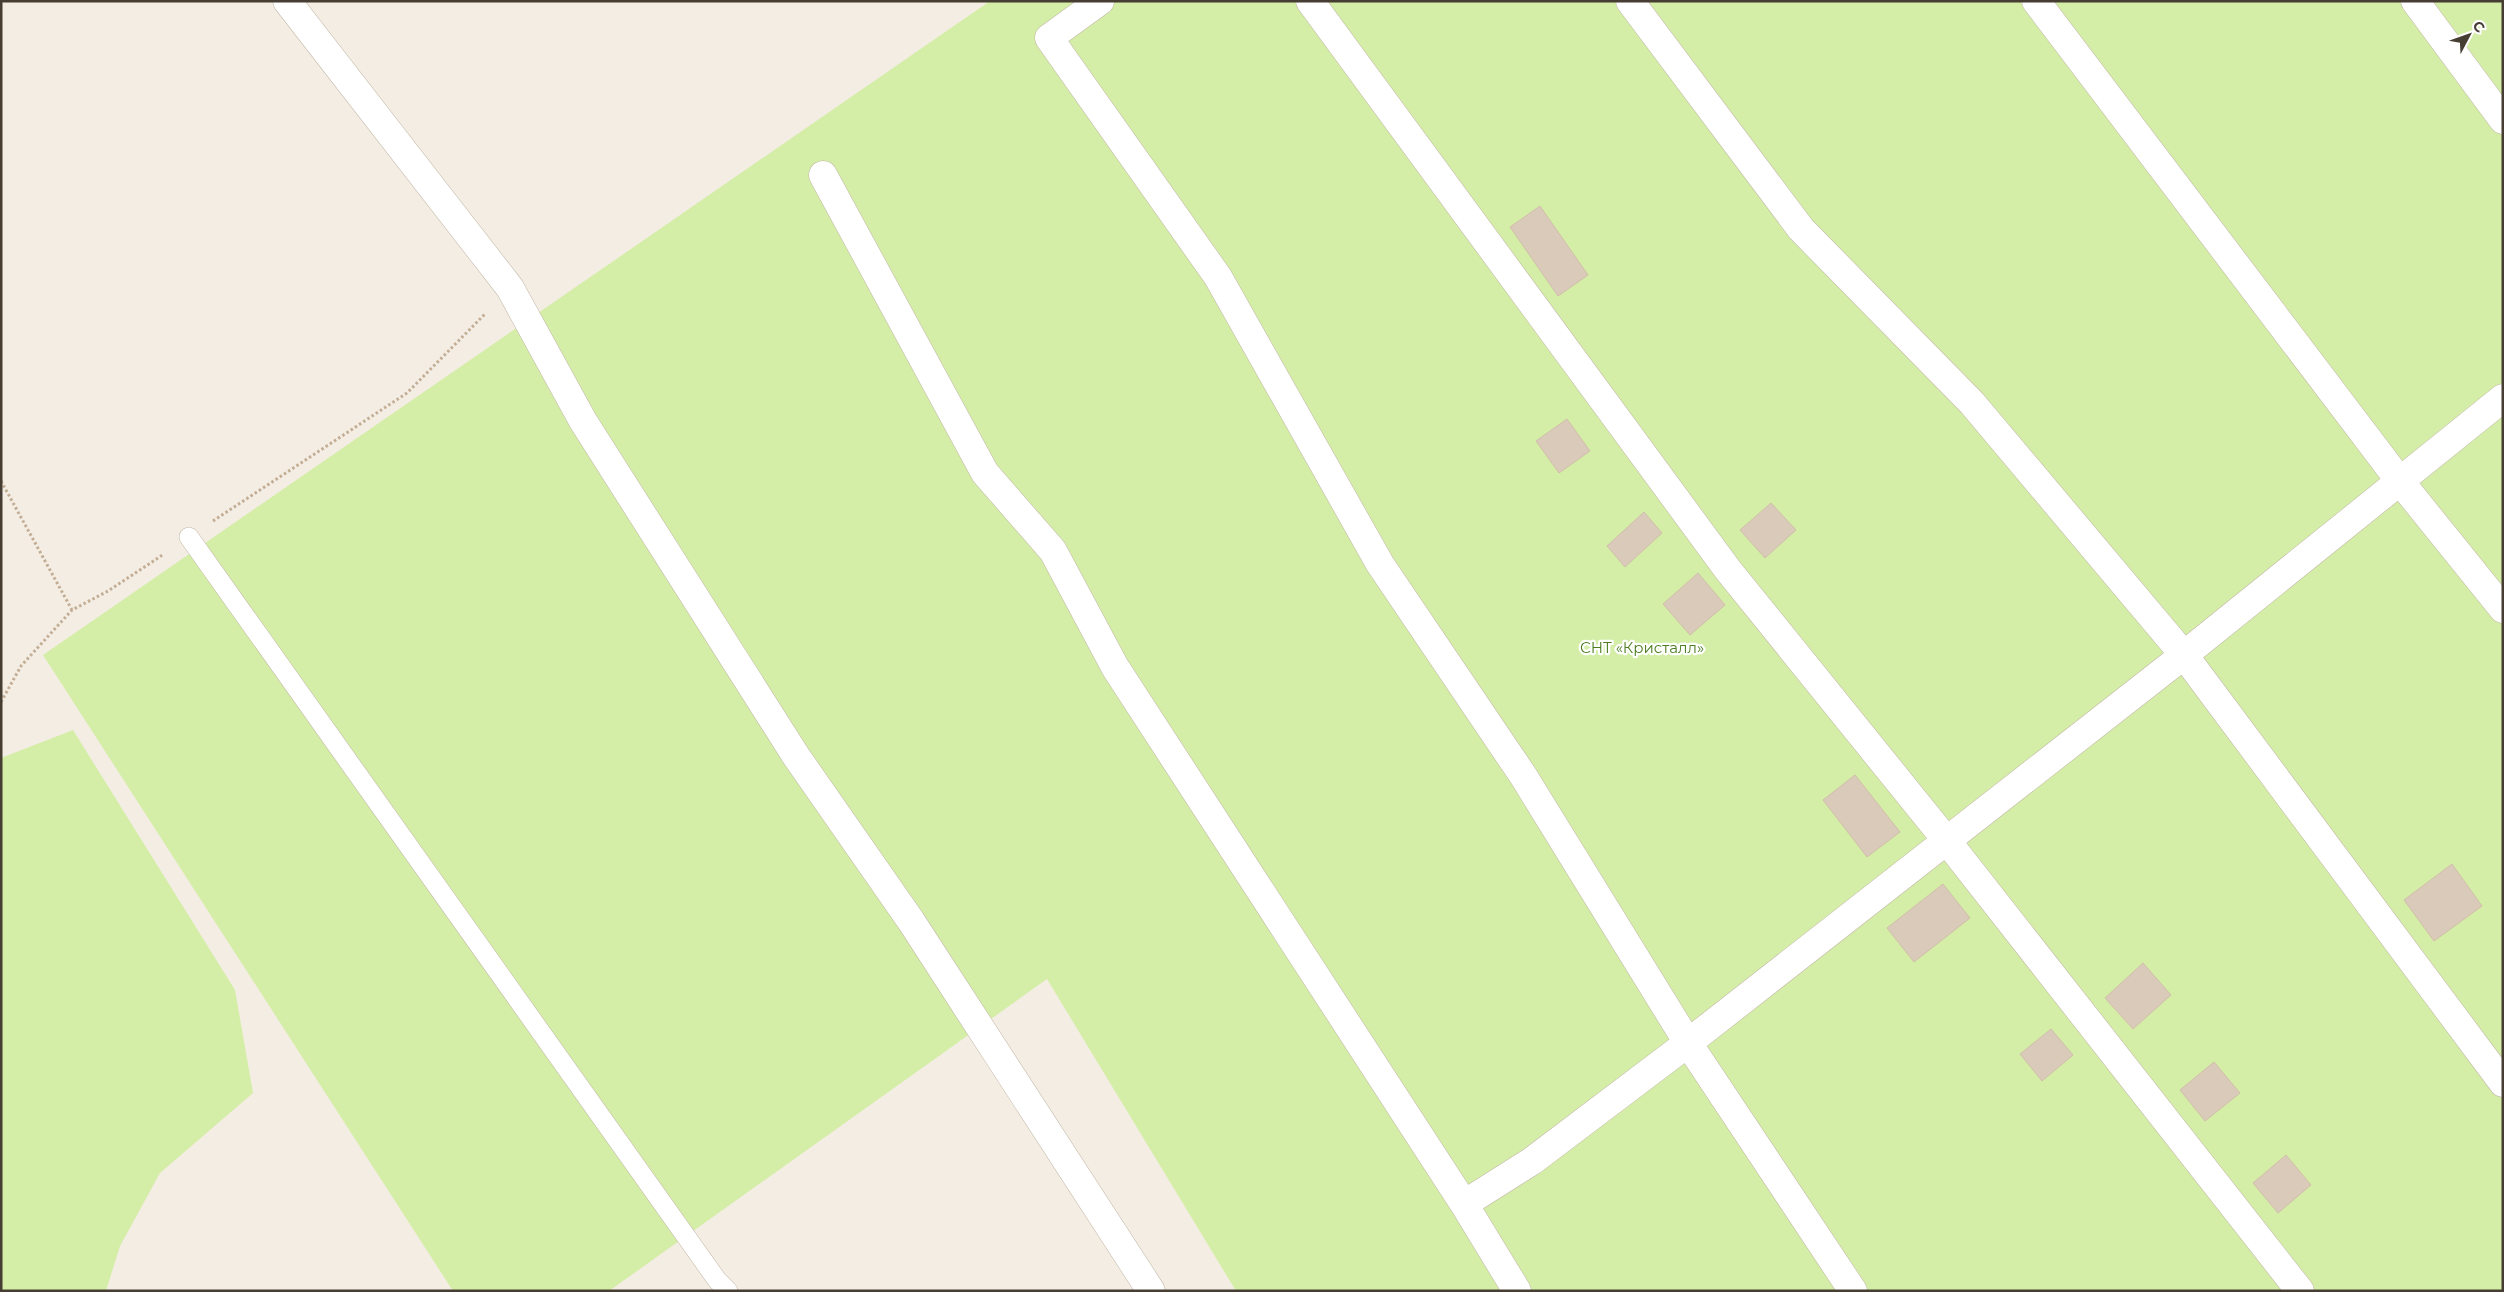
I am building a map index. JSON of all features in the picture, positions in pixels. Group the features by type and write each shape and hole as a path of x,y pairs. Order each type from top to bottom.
{"street":[{"path":"287,1 510,288 583,421 796,756 911,921 1150,1291"},
{"path":"1100,1 1049,38 1218,277 1380,564 1524,776 1688,1043 1853,1291"},
{"path":"1310,1 1728,570 1947,841 2300,1291"},
{"path":"1630,1 1801,228 1972,403 2184,655 2503,1083"},
{"path":"2036,1 2399,480 2503,609"},
{"path":"2415,1 2503,120"},
{"path":"823,175 985,473 1053,552 1115,667 1464,1204 1517,1291"},
{"path":"1464,1204 1532,1161 1688,1043 2184,655 2503,398"}],"lane":[{"path":"189,537 717,1280 728,1291"}],"path":[{"path":"1,702 21,666 72,610 108,591 408,393 510,288"},
{"path":"1,480 72,610"}],"green space":[{"name":"СНТ «Кристалл»","path":"990,1 2503,1 2503,1291 1236,1291 1047,979 609,1291 453,1291 43,655"},
{"path":"73,730 235,990 253,1093 160,1173 120,1246 106,1291 1,1291 1,758"}],"building":[{"path":"1540,206 1588,275 1558,296 1510,227"},
{"path":"1567,419 1590,451 1559,473 1536,441"},
{"path":"1771,503 1796,530 1765,558 1740,530"},
{"path":"1644,512 1662,533 1625,567 1607,546"},
{"path":"1698,573 1725,605 1690,635 1663,604"},
{"path":"1855,775 1900,832 1867,857 1823,800"},
{"path":"2452,864 2482,906 2434,941 2404,900"},
{"path":"1943,884 1970,918 1914,962 1887,928"},
{"path":"2143,963 2171,995 2133,1029 2105,998"},
{"path":"2051,1029 2073,1055 2042,1081 2020,1054"},
{"path":"2214,1062 2240,1093 2205,1121 2180,1090"},
{"path":"2286,1155 2311,1185 2278,1213 2253,1183"}]}
